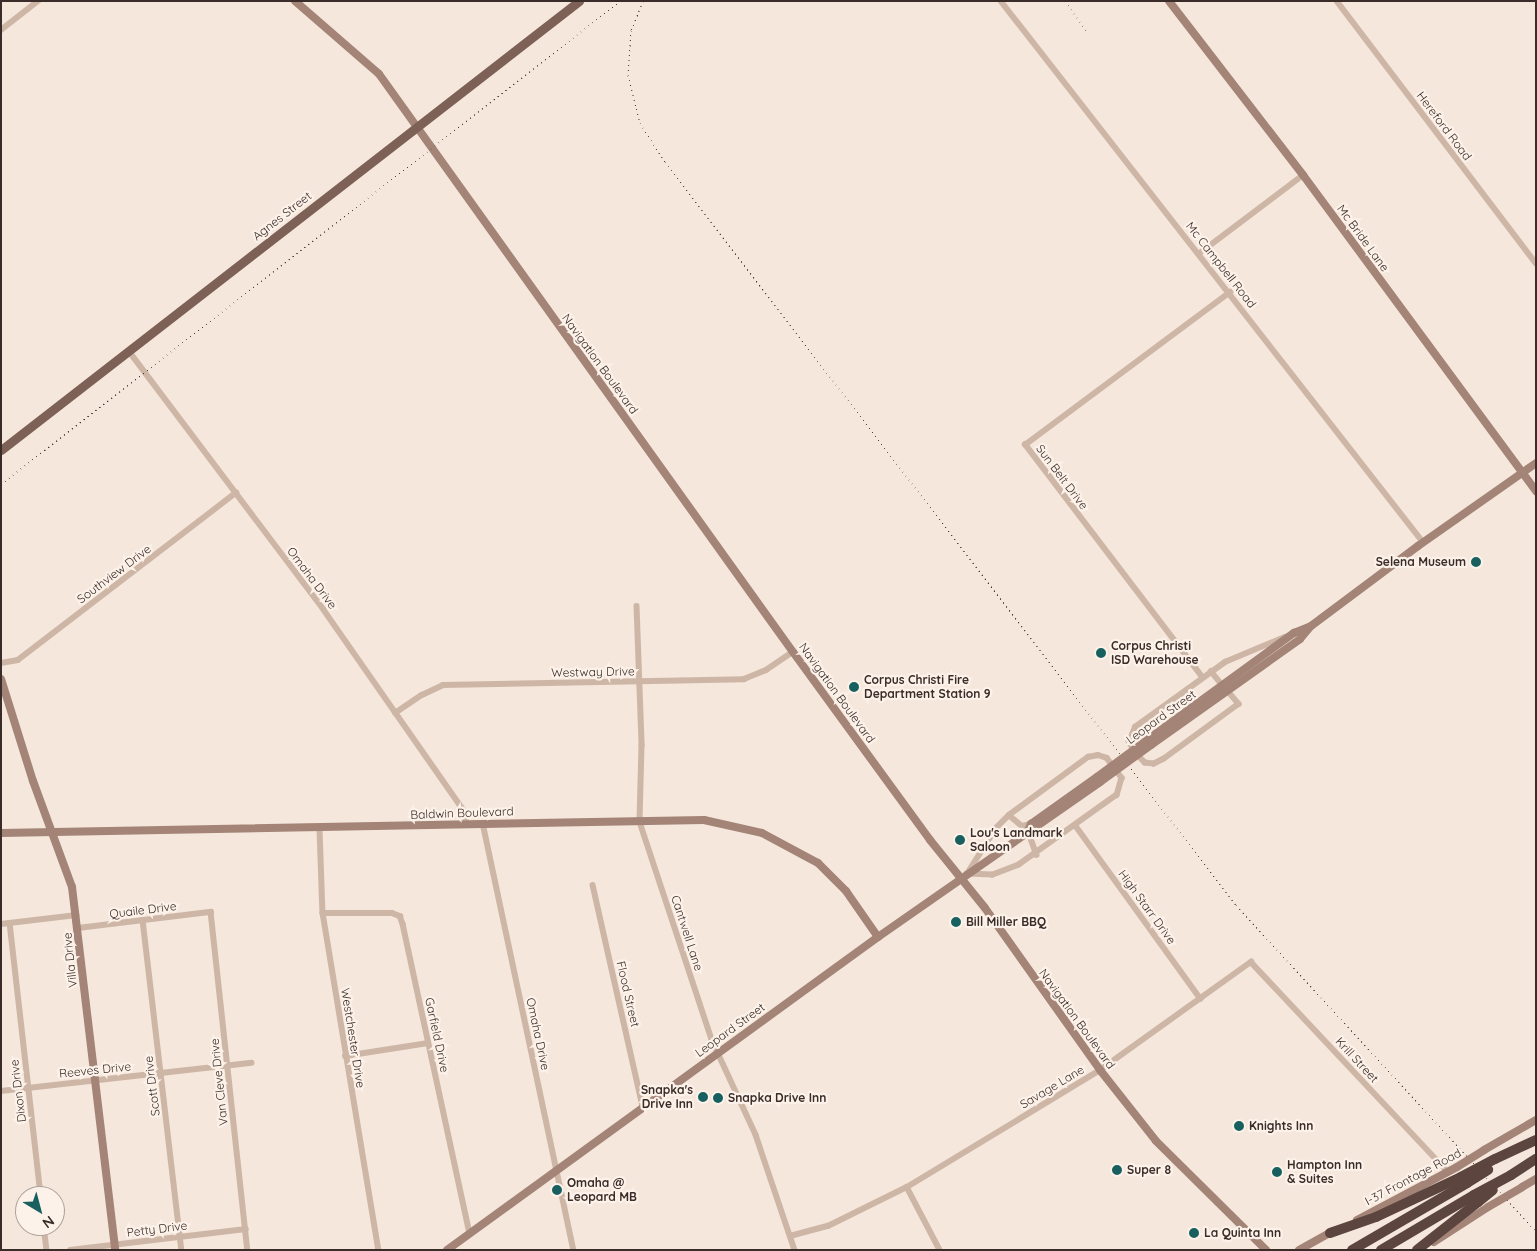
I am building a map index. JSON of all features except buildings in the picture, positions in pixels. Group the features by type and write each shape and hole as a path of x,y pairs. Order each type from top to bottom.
{"highway":[{"path":"1352,1250 1464,1180 1536,1140"},
{"path":"1382,1250 1476,1199 1536,1159"},
{"path":"1330,1233 1376,1218 1464,1180"},
{"path":"1417,1250 1476,1199"}],"main road":[{"name":"Navigation Boulevard","path":"295,1 379,74 793,652 964,876 1100,1070 1156,1141 1266,1250"},
{"name":"Agnes Street","path":"1,450 579,1"},
{"name":"Mc Bride Lane","path":"1169,1 1303,176 1536,490"},
{"name":"Leopard Street","path":"1225,688 1300,639 1311,626 1423,542 1536,463"},
{"name":"Leopard Street","path":"447,1250 878,936 1032,828 1225,688 1294,633 1311,626"},
{"name":"Villa Drive","path":"1,679 29,759 33,781 53,831 72,887 114,1247"},
{"name":"Baldwin Boulevard","path":"1,833 320,829 482,823 704,820 736,825 792,846 818,863 846,890 878,936"},
{"name":"I-37 Frontage Road","path":"1299,1250 1448,1172 1536,1120"},
{"path":"1422,1250 1488,1207 1536,1179"}],"street":[{"name":"Mc Campbell Road","path":"1001,1 1200,253 1423,542"},
{"name":"Hereford Road","path":"1337,1 1536,263"},
{"path":"1,30 35,2"},
{"path":"1200,253 1303,176"},
{"name":"Sun Belt Drive","path":"1202,677 1025,445 1230,292"},
{"name":"Omaha Drive","path":"129,351 324,610 465,812 467,824"},
{"name":"Southview Drive","path":"1,663 18,660 236,493"},
{"name":"Cantwell Lane","path":"637,606 638,681 642,745 640,822 718,1052 756,1135 795,1250"},
{"path":"1211,672 1239,704 1164,759 1154,764 1145,764 1132,748 1129,735 1202,677 1241,654 1294,633"},
{"name":"Westway Drive","path":"395,713 443,686 744,679 766,670 793,652"},
{"path":"1098,754 1107,758 1122,778 1122,788 1117,795 1037,855 993,875 964,876 996,828 1009,815 1088,757 1098,754"},
{"path":"1009,815 1022,826 1032,828 1030,836 1037,855"},
{"name":"Omaha Drive","path":"482,823 574,1250"},
{"name":"High Starr Drive","path":"1076,826 1202,1000"},
{"name":"Westchester Drive","path":"320,829 323,914 345,1056 379,1250"},
{"name":"Flood Street","path":"593,886 643,1107"},
{"name":"Quaile Drive","path":"78,928 211,912"},
{"name":"Van Cleve Drive","path":"211,912 248,1250"},
{"name":"Garfield Drive","path":"323,914 392,913 400,916 470,1233"},
{"path":"1,924 76,915"},
{"name":"Scott Drive","path":"143,920 182,1250"},
{"name":"Dixon Drive","path":"10,923 27,1088 40,1186"},
{"name":"Savage Lane","path":"790,1236 828,1226 907,1187 1100,1070 1202,1000 1251,962"},
{"name":"Krill Street","path":"1251,962 1448,1172"},
{"path":"345,1056 428,1044"},
{"name":"Reeves Drive","path":"1,1091 251,1063"},
{"path":"907,1187 940,1250"},
{"name":"Petty Drive","path":"70,1250 114,1247 246,1229"},
{"path":"45,1236 47,1250"}],"railway":[{"path":"1,484 620,1"},
{"path":"643,1 631,30 628,75 640,123 665,162 1236,905 1536,1231"},
{"path":"1065,1 1087,31"}],"place":[{"name":"Selena Museum","path":"1476,562"},
{"name":"Corpus Christi ISD Warehouse","path":"1101,653"},
{"name":"Corpus Christi Fire Department Station 9","path":"854,687"},
{"name":"Lou's Landmark Saloon","path":"960,840"},
{"name":"Bill Miller BBQ","path":"956,922"},
{"name":"Snapka's Drive Inn","path":"703,1097"},
{"name":"Snapka Drive Inn","path":"718,1098"},
{"name":"Knights Inn","path":"1239,1126"},
{"name":"Super 8","path":"1117,1170"},
{"name":"Hampton Inn & Suites","path":"1277,1172"},
{"name":"Omaha @ Leopard MB","path":"557,1190"},
{"name":"La Quinta Inn","path":"1194,1233"}]}
